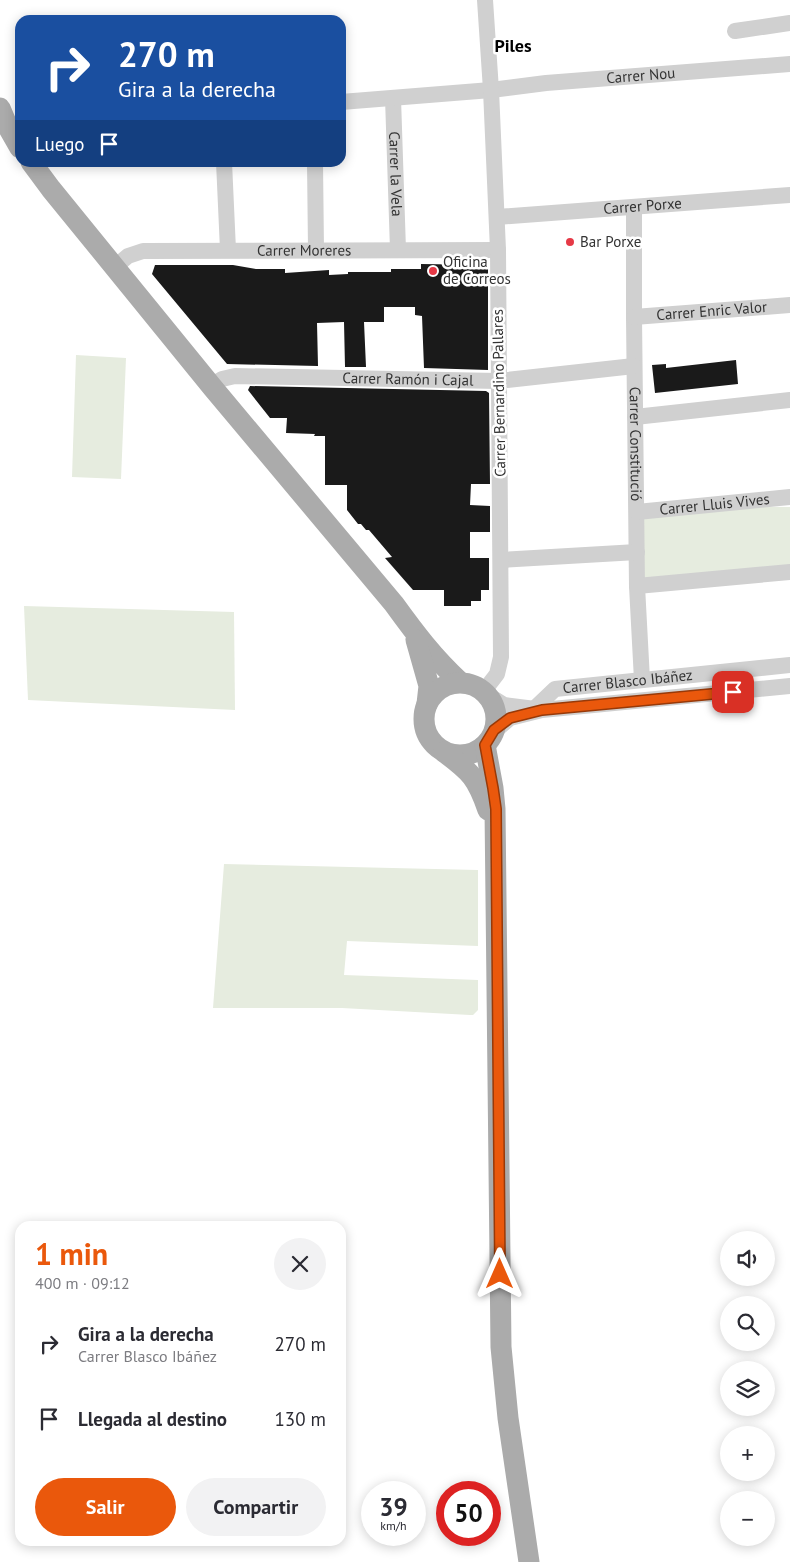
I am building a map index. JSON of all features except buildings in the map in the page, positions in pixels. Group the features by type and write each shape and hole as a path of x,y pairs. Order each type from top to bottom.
{"main road":[{"path":"9,121 15,136"},
{"path":"35,167 50,189 394,604 439,663 460,682"},
{"path":"414,632 429,686 424,714 426,729 432,742 468,770 475,779 495,832"},
{"path":"427,704 432,695 440,688 460,682 476,686 486,693 494,706 496,718 490,738 496,809 501,1347 507,1410 529,1562"},
{"path":"440,749 451,754 463,755 475,752 490,738"}],"street":[{"name":"Carrer Bernardino Pallares","path":"486,693 497,674 501,657 498,250 489,0"},
{"path":"735,31 790,23"},
{"name":"Carrer Nou","path":"346,102 491,90 546,83 790,64"},
{"name":"Carrer la Vela","path":"393,98 398,250"},
{"path":"224,167 228,250"},
{"path":"315,167 316,250"},
{"name":"Carrer Porxe","path":"497,217 790,195"},
{"name":"Carrer Constitució","path":"634,208 637,586 642,680"},
{"name":"Carrer Moreres","path":"115,267 127,257 142,251 498,250"},
{"name":"Carrer Enric Valor","path":"634,317 790,305"},
{"name":"Carrer Ramón i Cajal","path":"212,385 222,379 235,376 498,381 634,366"},
{"path":"635,417 790,400"},
{"name":"Carrer Lluis Vives","path":"637,512 790,496"},
{"path":"501,560 637,552"},
{"path":"637,586 790,572"},
{"name":"Carrer Blasco Ibáñez","path":"490,738 510,718 538,709 555,689 790,665"},
{"name":"Carrer Blasco Ibáñez","path":"486,693 504,705 538,709 790,686"}],"shaded area":[{"path":"76,355 126,358 121,479 72,477"},
{"path":"692,506 790,507 790,567 637,586 637,512"},
{"path":"24,606 234,612 235,710 28,700"},
{"path":"224,864 478,870 478,946 347,941 344,975 478,980 478,1010 473,1015 470,1015 342,1008 213,1008"}],"place":[{"name":"Bar Porxe","path":"570,242"},
{"name":"Oficina de Correos","path":"433,271"}],"district":[{"name":"Piles","path":"513,46"}],"route":[{"path":"500,1274 496,809 485,745 494,730 510,718 542,710 733,692"}]}
